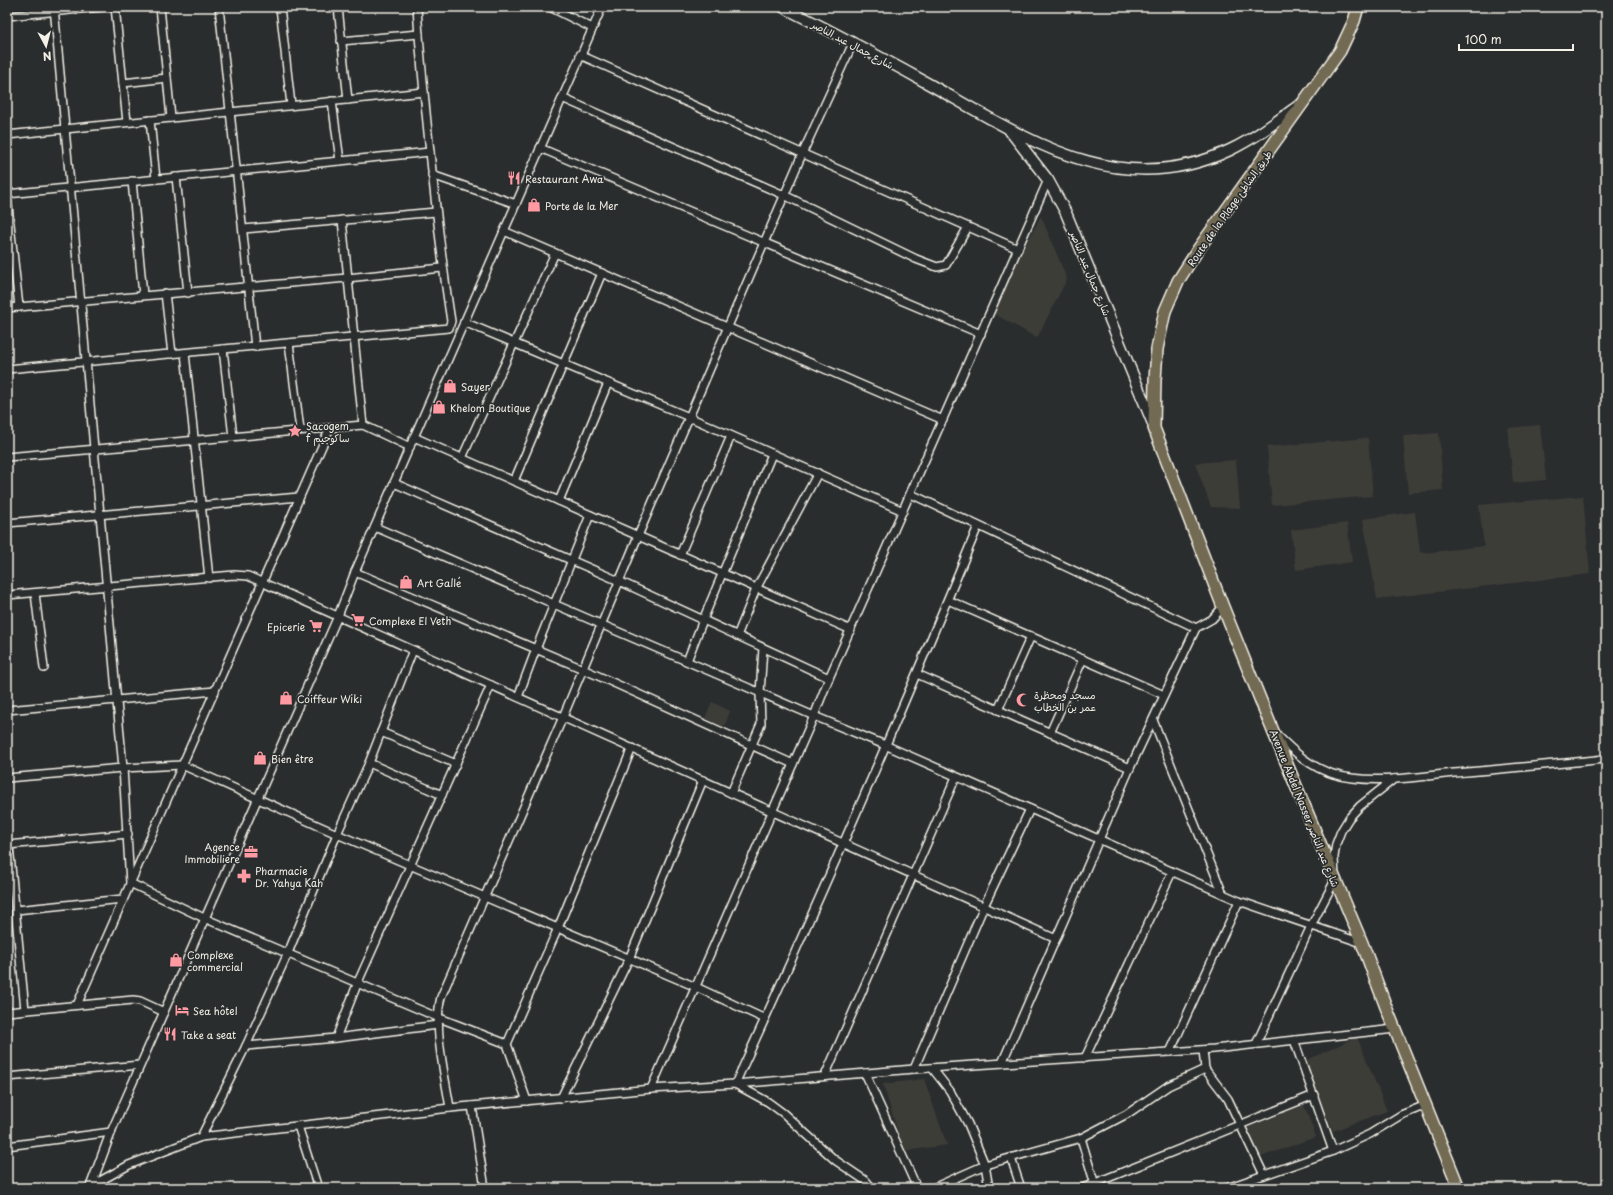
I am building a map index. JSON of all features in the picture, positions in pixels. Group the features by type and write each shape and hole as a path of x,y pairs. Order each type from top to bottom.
{"main road":[{"name":"Route de la Plage طريق الشاطئ","path":"1154,428 1157,349 1165,311 1178,282 1199,248 1340,51 1354,21 1358,7"},
{"name":"شارع جمال عبد الناصر","path":"788,8 1007,128 1053,150 1102,166 1145,170 1168,168 1209,158 1229,151 1262,133 1304,102"},
{"name":"شارع جمال عبد الناصر","path":"1007,128 1048,180 1066,213 1154,428"},
{"name":"Avenue Abdel Nasser شارع عبد الناصر","path":"1154,428 1223,607 1362,943 1459,1188"}],"street":[{"path":"7,16 55,9 102,7"},
{"path":"115,7 127,122"},
{"path":"160,7 171,118"},
{"path":"219,7 255,346"},
{"path":"280,7 291,106"},
{"path":"338,7 348,100"},
{"path":"7,369 449,328 451,321 442,268 417,7"},
{"path":"550,7 592,28"},
{"path":"91,1187 111,1132 140,1065 338,616 355,572 602,7"},
{"path":"55,9 123,768 130,883"},
{"path":"342,41 419,34"},
{"path":"450,1108 438,1025 441,997 564,717 619,581 784,195 852,43"},
{"path":"580,55 803,152 1018,249"},
{"path":"123,83 167,78"},
{"path":"7,134 424,92"},
{"path":"562,98 784,195 916,259 937,267 948,263 968,227"},
{"path":"332,101 340,161"},
{"path":"150,120 156,179"},
{"path":"540,148 981,334"},
{"path":"19,307 10,253 7,195 71,187 430,152"},
{"path":"432,175 516,204"},
{"path":"176,177 188,293"},
{"path":"651,1089 814,716 829,678 904,511 1048,180"},
{"path":"132,181 143,296"},
{"path":"243,229 436,212"},
{"path":"342,220 363,425"},
{"path":"504,231 943,420"},
{"path":"462,458 555,253"},
{"path":"7,308 188,293 442,268"},
{"path":"514,481 602,274"},
{"path":"165,294 172,354"},
{"path":"464,322 689,417 904,511"},
{"path":"289,344 300,430"},
{"path":"223,350 233,437"},
{"path":"185,353 209,578"},
{"path":"559,501 608,383"},
{"path":"7,457 363,425 410,447"},
{"path":"76,1005 330,428"},
{"path":"680,555 731,436"},
{"path":"414,437 851,630"},
{"path":"687,661 772,454"},
{"path":"737,636 756,589 818,474"},
{"path":"394,483 619,581 829,678"},
{"path":"911,494 1196,628"},
{"path":"7,523 300,497"},
{"path":"518,697 536,648 590,515"},
{"path":"735,1084 917,674 978,526"},
{"path":"375,527 760,693 885,745 1239,901 1362,943"},
{"path":"355,572 536,648 793,764"},
{"path":"7,595 234,575 248,576 1056,939"},
{"path":"35,593 44,668"},
{"path":"948,600 1164,695"},
{"path":"1002,1063 1130,768 1196,628 1212,619 1223,607"},
{"path":"998,710 1031,636"},
{"path":"731,793 761,724 760,693 763,648"},
{"path":"202,1137 246,1046 288,953 337,834 369,763 413,650"},
{"path":"1050,732 1083,659"},
{"path":"917,674 1130,768"},
{"path":"336,1038 358,982 491,685"},
{"path":"7,710 215,691"},
{"path":"1153,720 1223,894"},
{"path":"1273,731 1306,760 1328,772 1353,778 1394,779 1606,759"},
{"path":"381,732 456,764"},
{"path":"527,1101 507,1044 558,928 632,748"},
{"path":"369,763 442,795"},
{"path":"7,778 123,768 182,766 337,834 696,987 765,1019"},
{"path":"826,1076 956,777"},
{"path":"1256,1044 1311,926 1335,880 1334,857 1336,844 1342,830 1349,818 1360,806 1394,779"},
{"path":"561,1098 629,959 703,780"},
{"path":"914,1069 984,906 1030,809"},
{"path":"25,1010 16,910 8,845 128,834"},
{"path":"1085,1058 1172,872"},
{"path":"130,883 204,918 507,1044"},
{"path":"16,910 123,899"},
{"path":"1170,1052 1239,901"},
{"path":"7,1012 133,1000 140,1001 164,1012"},
{"path":"246,1046 336,1038 438,1025"},
{"path":"91,1187 128,1165 202,1137 450,1108 651,1089 735,1084 914,1069 1203,1050 1395,1029"},
{"path":"1294,1040 1334,1151"},
{"path":"1203,1050 1205,1069 1228,1099 1264,1175"},
{"path":"7,1077 140,1065"},
{"path":"932,1068 950,1090 968,1124 985,1165 989,1188"},
{"path":"933,1188 985,1165 1081,1138 1128,1114 1168,1086 1205,1069"},
{"path":"865,1073 917,1188"},
{"path":"735,1084 768,1102 783,1113 835,1160 866,1181 872,1188"},
{"path":"1083,1188 1095,1186 1314,1095"},
{"path":"1227,1188 1334,1151 1370,1134 1401,1115 1426,1105"},
{"path":"472,1106 485,1188"},
{"path":"298,1126 318,1188"},
{"path":"7,1146 111,1132"},
{"path":"1081,1138 1095,1186"},
{"path":"1011,1158 1021,1188"}],"shaded area":[{"path":"1041,216 1067,279 1037,338 991,312"},
{"path":"1540,425 1546,480 1513,483 1508,428"},
{"path":"1439,433 1443,490 1408,493 1403,436"},
{"path":"1368,438 1373,496 1272,505 1267,447"},
{"path":"1236,460 1240,508 1211,507 1195,463"},
{"path":"1583,496 1590,574 1377,599 1363,519 1415,512 1420,552 1424,553 1484,546 1479,505"},
{"path":"1347,523 1352,562 1296,570 1291,530"},
{"path":"712,702 730,711 724,727 705,718"},
{"path":"1357,1037 1387,1111 1333,1131 1305,1061"},
{"path":"924,1079 947,1145 904,1151 883,1084"},
{"path":"1304,1105 1316,1137 1258,1158 1247,1128"}],"place":[{"name":"Restaurant Awa","path":"514,178"},
{"name":"Porte de la Mer","path":"534,205"},
{"name":"Sayer","path":"450,386"},
{"name":"Khelom Boutique","path":"439,407"},
{"name":"Sacogem f ساكوجيم","path":"295,431"},
{"name":"Art Gallé","path":"406,582"},
{"name":"Complexe El Veth","path":"358,620"},
{"name":"Epicerie","path":"316,626"},
{"name":"Coiffeur Wiki","path":"286,698"},
{"name":"مسجد ومحظرة عمر بن الخطاب","path":"1023,700"},
{"name":"Bien être","path":"260,758"},
{"name":"Agence Immobiliere","path":"251,852"},
{"name":"Pharmacie Dr. Yahya Kah","path":"244,876"},
{"name":"Complexe commercial","path":"176,960"},
{"name":"Sea hôtel","path":"182,1010"},
{"name":"Take a seat","path":"170,1034"}]}
